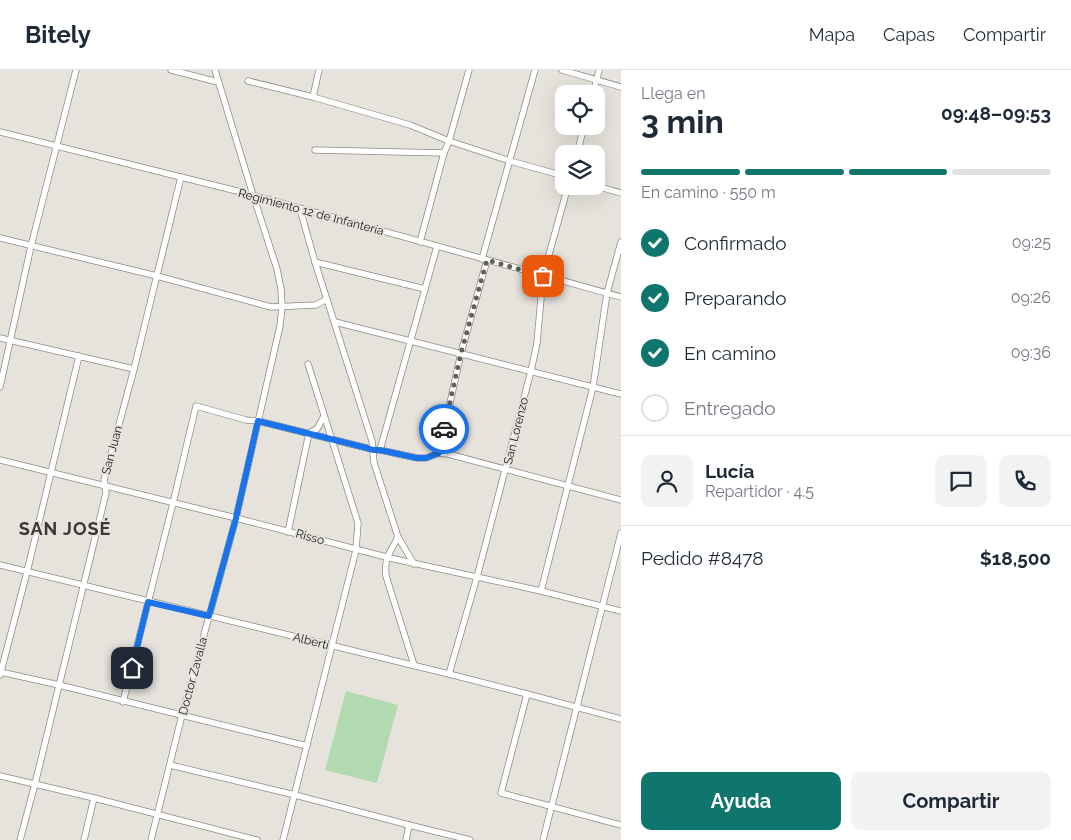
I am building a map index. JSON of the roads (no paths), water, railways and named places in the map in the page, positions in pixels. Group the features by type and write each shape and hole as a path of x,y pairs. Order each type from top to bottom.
{"street":[{"path":"0,387 31,246 76,70"},
{"path":"171,70 218,82"},
{"name":"Doctor Zavalla","path":"151,840 182,715 236,518 280,326 282,307 278,270 215,70"},
{"path":"313,97 319,70"},
{"path":"420,242 469,70"},
{"path":"439,453 484,259 535,70"},
{"path":"562,70 621,87"},
{"path":"595,85 599,70"},
{"path":"248,81 313,97 410,125 448,141 555,174"},
{"name":"Regimiento 12 de Infantería","path":"0,132 253,195 621,297"},
{"path":"315,150 444,153"},
{"name":"San Juan","path":"20,840 106,493 104,480 134,369 181,177"},
{"path":"605,189 621,193"},
{"name":"San Lorenzo","path":"449,674 477,578 531,371 537,342 543,276 566,195"},
{"path":"300,209 372,441 374,463 398,537 414,564"},
{"path":"0,238 157,276 271,307 316,305 327,299"},
{"path":"541,591 593,387 608,293 621,242"},
{"path":"380,450 437,246"},
{"path":"315,262 425,289"},
{"path":"335,322 621,394"},
{"path":"0,338 134,369"},
{"path":"79,356 27,572 0,673 59,685 307,746"},
{"path":"283,840 356,550 358,523 308,364"},
{"path":"123,702 196,406 246,420 258,421 331,438 373,450 417,458 426,458 439,453 448,454 621,500"},
{"path":"309,433 317,429 324,416"},
{"path":"288,532 309,433"},
{"name":"Risso","path":"0,460 236,518 356,550 541,591 621,611"},
{"path":"544,840 621,533"},
{"path":"398,537 392,550 386,557 385,568 414,666"},
{"name":"Alberti","path":"0,565 449,674 621,720"},
{"path":"528,694 501,793 621,825"},
{"path":"170,765 470,840"},
{"path":"0,776 257,840"},
{"path":"84,840 94,798"},
{"path":"406,840 409,826"}],"district":[{"name":"SAN JOSÉ","path":"65,529"}]}
